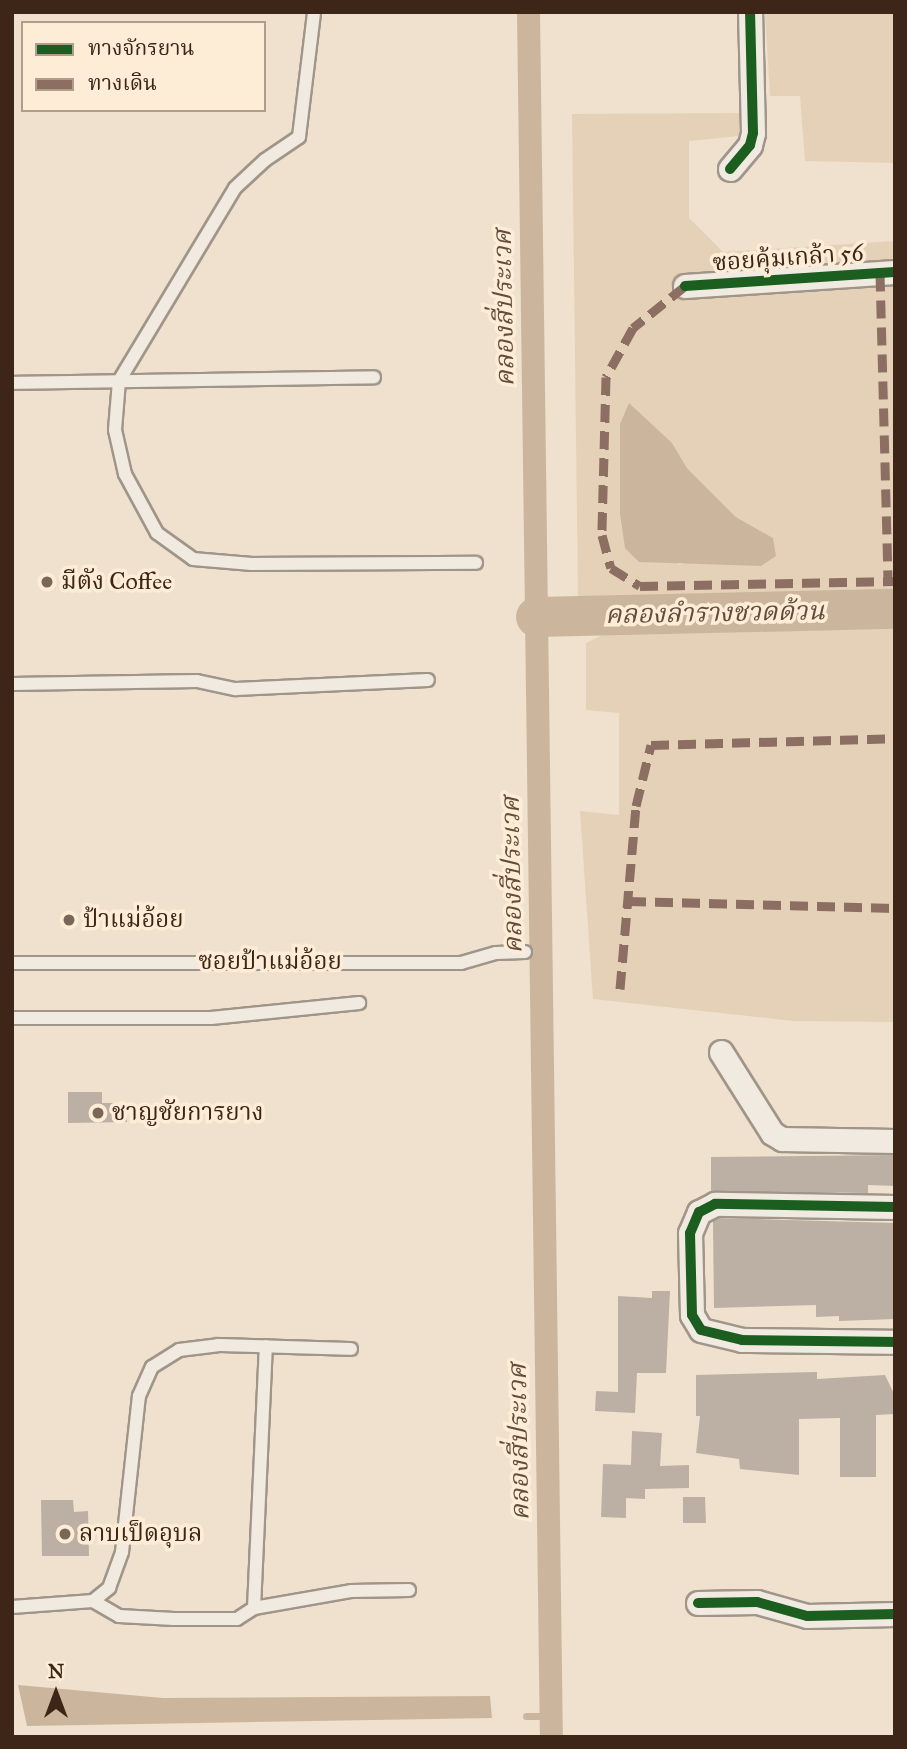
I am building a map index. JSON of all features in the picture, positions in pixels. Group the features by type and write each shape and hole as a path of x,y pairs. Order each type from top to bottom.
{"street":[{"path":"730,169 750,145 753,133 750,12"},
{"name":"ซอยคุ้มเกล้า 56","path":"685,286 895,272"},
{"path":"721,1052 772,1133 782,1139 895,1141"},
{"path":"895,1208 715,1204 699,1212 690,1233 692,1315 702,1331 742,1340 895,1342"},
{"path":"698,1603 757,1602 807,1616 895,1614"}],"lane":[{"path":"314,13 299,137 265,160 235,188 118,382 114,430 125,474 157,533 193,559 252,564 476,563"},
{"path":"12,383 374,377"},
{"path":"12,684 197,681 236,689 428,680"},
{"name":"ซอยป้าแม่อ้อย","path":"12,963 461,963 496,953 525,952"},
{"path":"12,1018 211,1018 359,1003"},
{"path":"93,1601 109,1588 122,1552 139,1396 152,1367 179,1350 266,1346 351,1349"},
{"path":"254,1608 266,1346"},
{"path":"12,1607 93,1601 119,1616 237,1619 254,1608 351,1591 410,1590"}],"shaded area":[{"path":"765,12 895,12 895,163 805,161 800,96 770,96"},
{"path":"739,113 739,136 689,141 689,218 723,252 895,241 895,597 602,606 578,597 572,114","holes":["672,443 687,468 736,517 773,538 678,565"]},
{"path":"629,403 672,443 687,468 736,517 773,538 776,556 761,566 639,562 625,548 620,514 620,424"},
{"path":"895,622 895,1022 793,1021 593,999 580,811 619,815 619,713 586,710 586,643 622,626"},
{"path":"18,1685 163,1698 490,1696 492,1718 27,1726"}],"building":[{"name":"ชาญชัยการยาง","path":"68,1092 102,1092 102,1103 127,1103 127,1122 68,1123"},
{"path":"895,1155 895,1186 868,1185 868,1193 711,1191 711,1157"},
{"path":"718,1218 895,1223 895,1319 839,1321 839,1316 816,1317 816,1305 714,1308 713,1221"},
{"path":"652,1291 670,1291 666,1373 637,1373 635,1413 595,1411 596,1391 618,1392 618,1296 652,1298"},
{"path":"817,1372 817,1379 885,1375 895,1396 895,1414 876,1415 876,1477 840,1477 840,1418 799,1419 799,1475 740,1469 739,1459 696,1453 700,1416 696,1416 696,1375"},
{"path":"632,1431 662,1433 660,1466 689,1465 689,1488 645,1489 645,1499 626,1498 626,1518 601,1517 603,1464 631,1465"},
{"path":"683,1497 705,1497 706,1523 683,1523"},
{"name":"ลาบเป็ดอุบล","path":"41,1500 73,1500 74,1512 88,1511 89,1556 42,1556"}],"waterway":[{"name":"คลองสี่ประเวศ","path":"528,12 551,1737"},
{"name":"คลองลำรางชวดด้วน","path":"536,617 895,609"},
{"path":"526,1716 551,1716"}],"marked path":[{"path":"880,273 888,581"},
{"path":"685,286 633,328 606,377 602,535 611,568 640,586 895,581"},
{"path":"620,989 636,806 651,745 895,738"},
{"path":"628,901 895,908"}],"cycle path":[{"path":"730,169 750,145 753,133 750,12"},
{"path":"685,286 895,272"},
{"path":"895,1207 715,1204 699,1212 690,1233 692,1315 701,1330 742,1340 895,1342"},
{"path":"698,1603 757,1602 807,1616 895,1614"}],"place":[{"name":"มีตัง Coffee","path":"47,582"},
{"name":"ป้าแม่อ้อย","path":"69,920"},
{"name":"ชาญชัยการยาง","path":"98,1113"},
{"name":"ลาบเป็ดอุบล","path":"65,1534"}]}
